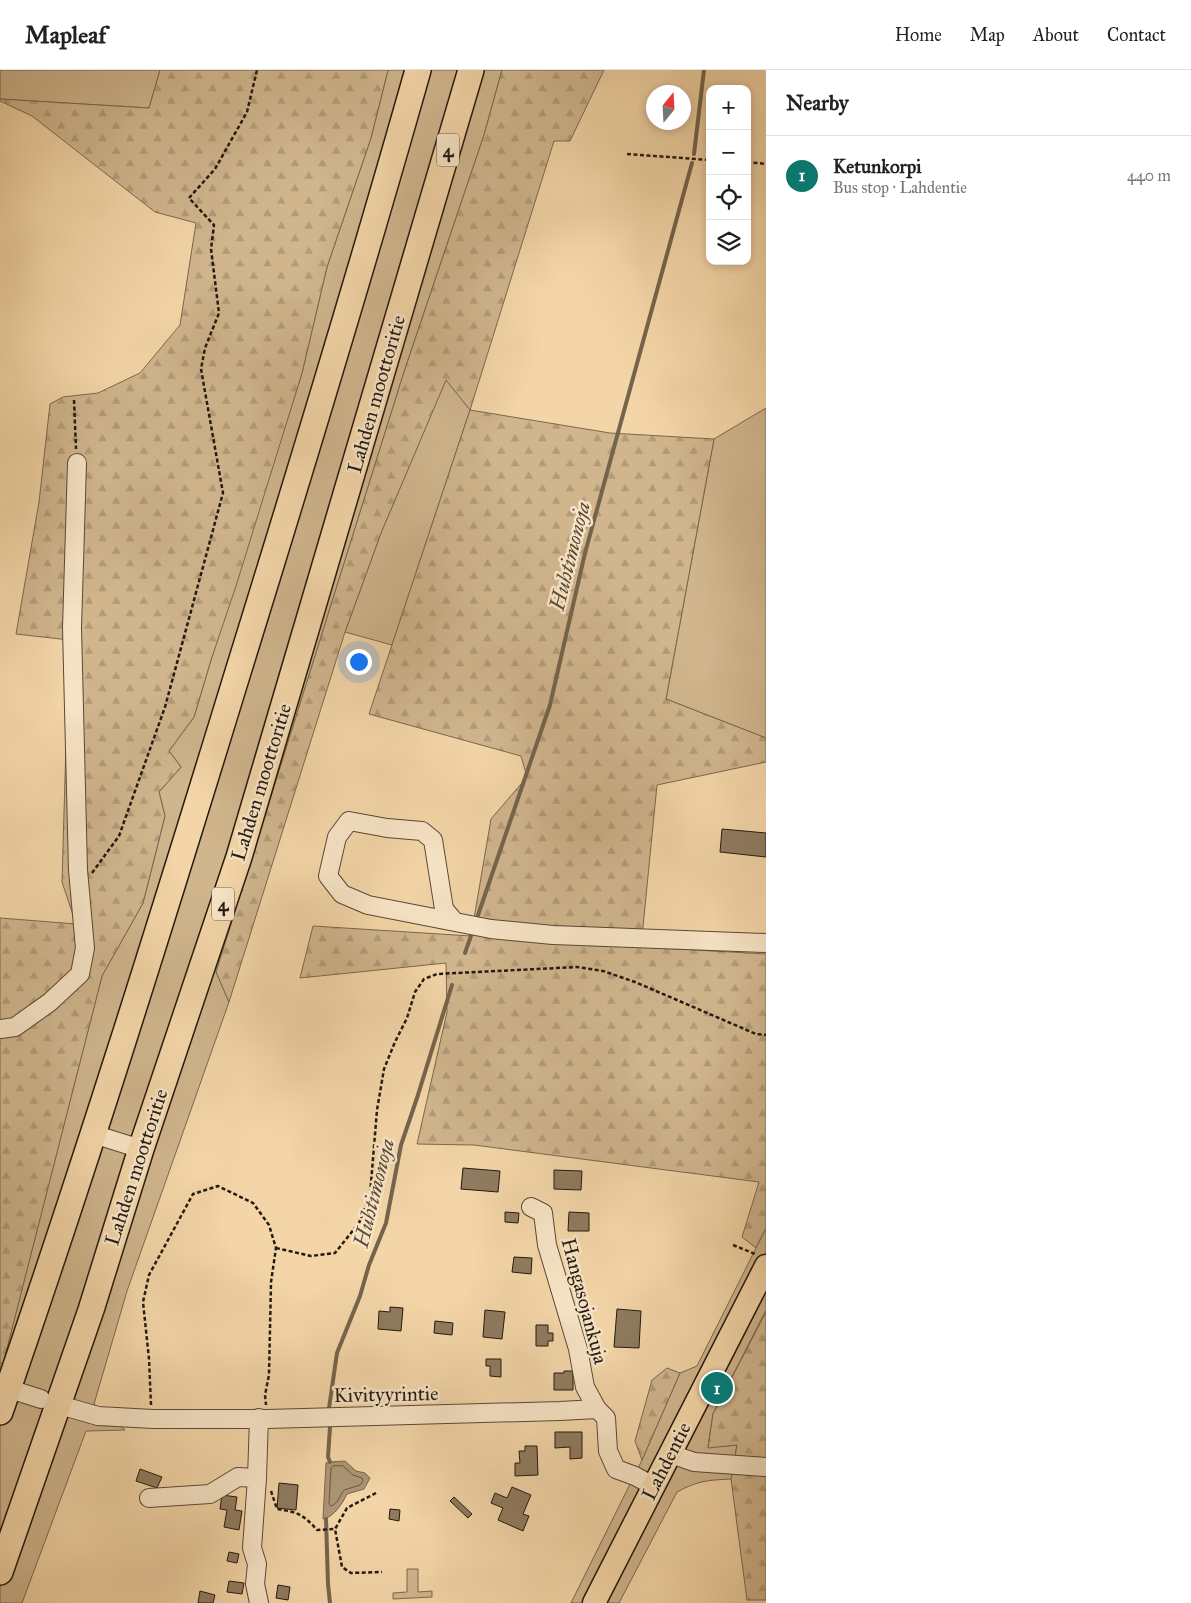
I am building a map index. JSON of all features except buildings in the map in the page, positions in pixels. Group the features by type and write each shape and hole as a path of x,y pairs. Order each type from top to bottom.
{"highway":[{"path":"0,1412 93,1134 187,839 320,408 418,70"},
{"name":"Lahden moottoritie","path":"0,1572 91,1310 141,1149 239,857 471,70"}],"main road":[{"name":"Lahdentie","path":"594,1603 671,1454 763,1261"}],"street":[{"path":"0,1029 15,1027 50,1002 80,974 85,948 78,870 72,628 77,463"},
{"path":"468,924 444,909 433,840 422,831 387,828 349,821 337,837 328,876 342,894 368,905 468,924 553,935 766,943"},
{"path":"93,1134 141,1149"},
{"name":"Hangasojankuja","path":"531,1208 542,1213 547,1246 578,1349 585,1387 597,1409"},
{"path":"19,1392 41,1399"},
{"name":"Kivityyrintie","path":"70,1408 98,1416 153,1418 263,1418 597,1409"},
{"path":"597,1409 606,1418 608,1451 616,1469 635,1476 653,1486"},
{"path":"259,1603 255,1584 257,1564 252,1548 263,1418"},
{"path":"671,1454 694,1462 766,1467"},
{"path":"149,1498 210,1494 238,1477 257,1478"}],"path":[{"path":"80,891 119,836 165,707 223,493 201,369 205,348 219,313 211,249 214,225 189,198 215,169 246,112 257,70"},
{"path":"626,154 706,160"},
{"path":"751,162 766,164"},
{"path":"74,400 77,463"},
{"path":"276,1248 311,1256 336,1253 359,1223 370,1195 384,1069 407,1018 415,992 424,979 437,974 577,967 603,971 635,982 756,1034 766,1035"},
{"path":"153,1418 143,1302 149,1275 193,1194 218,1186 253,1203 269,1225 276,1248 270,1282 268,1375 263,1418"},
{"path":"733,1245 763,1261"},
{"path":"257,1478 272,1492 276,1510 294,1512 317,1530 335,1529"},
{"path":"376,1493 347,1508 335,1529 342,1567 351,1573 382,1572"}],"green space":[{"path":"0,70 160,70 149,108 0,99"},
{"path":"160,70 388,70 371,138 327,267 302,373 194,717 169,751 181,767 159,792 165,816 143,903 102,976 3,1364 0,1363 0,918 76,924 62,882 69,640 16,634 39,502 50,404 63,397 98,393 140,373 180,325 196,223 155,212 32,116 0,101 0,99 149,108"},
{"path":"388,70 502,70 484,135 404,372 216,972 229,1002 127,1291 94,1404 125,1430 86,1431 22,1603 0,1603 0,1363 3,1363 102,976 143,903 165,816 159,792 181,767 169,751 194,717 302,373 327,267 371,138"},
{"path":"502,70 604,70 570,141 554,141 470,410 446,380 381,533 345,632 229,1002 216,972 404,372 484,135"},
{"path":"446,379 470,410 392,645 345,632 381,533"},
{"path":"766,408 766,738 666,699 714,439"},
{"path":"470,410 610,433 714,439 666,699 766,738 766,762 657,785 641,947 766,954 766,1228 756,1248 742,1237 759,1182 474,1145 417,1144 447,1012 446,963 300,978 313,926 471,936 491,819 527,777 521,756 369,714"},
{"path":"766,1228 766,1310 713,1414 708,1447 737,1445 731,1479 703,1482 691,1485 677,1492 619,1603 571,1603 642,1460 680,1373 697,1366"},
{"path":"766,1312 766,1600 747,1600 731,1479 737,1445 708,1448 713,1414"},
{"path":"667,1368 680,1373 642,1460 635,1441 652,1380"},
{"path":"407,1569 418,1569 418,1592 432,1591 432,1597 393,1599 393,1593 407,1592"}],"water":[{"path":"345,1461 356,1471 365,1473 370,1478 364,1489 347,1494 334,1513 323,1519 326,1463"}],"waterway":[{"name":"Huhtimonoja","path":"694,154 704,70"},
{"name":"Huhtimonoja","path":"476,921 550,705 585,553 692,163"},
{"name":"Huhtimonoja","path":"465,953 473,930"},
{"name":"Huhtimonoja","path":"329,1408 337,1353 386,1223 401,1145 452,985"},
{"name":"Huhtimonoja","path":"330,1427 328,1457 330,1462"},
{"path":"326,1519 330,1603"}],"place":[{"name":"Ketunkorpi","path":"717,1388"}]}
